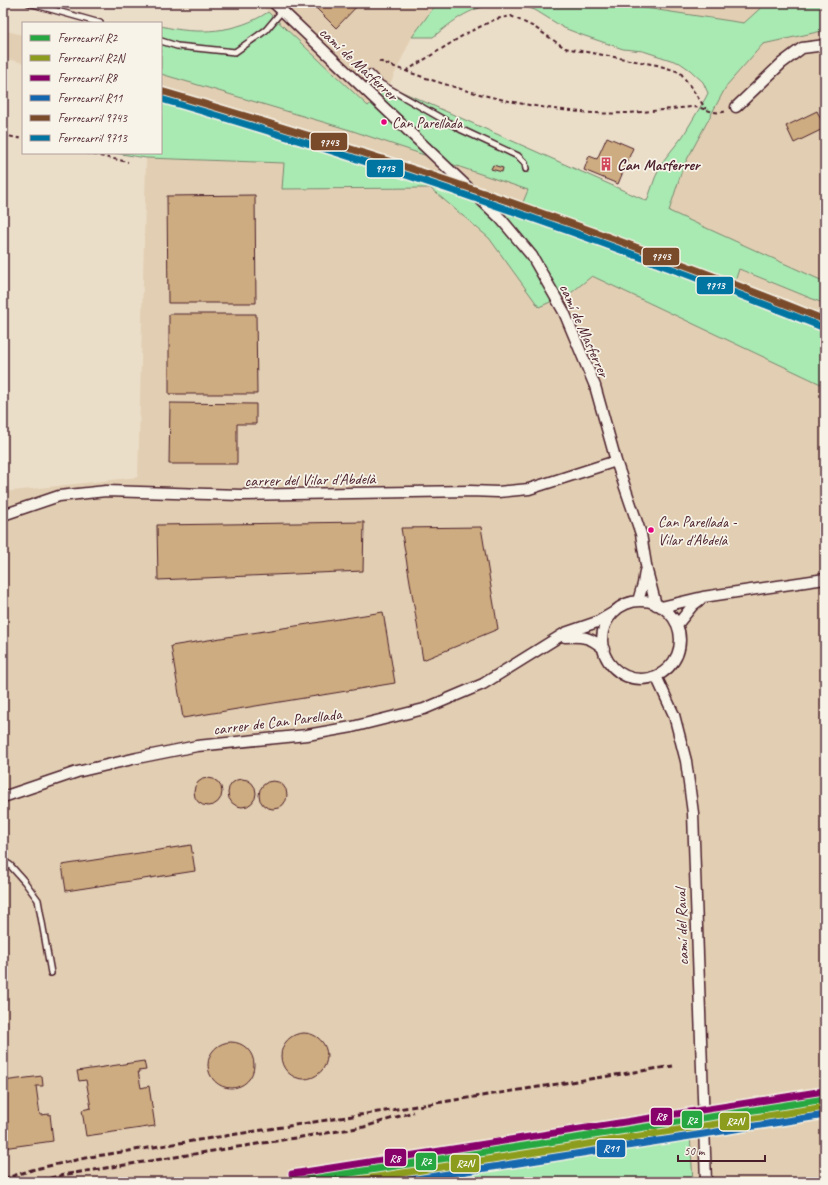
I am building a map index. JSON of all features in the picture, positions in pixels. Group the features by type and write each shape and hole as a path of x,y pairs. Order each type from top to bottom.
{"street":[{"name":"camí de Masferrer","path":"274,3 501,219 532,256 567,319 595,386 616,461 641,534 646,571 659,606"},
{"path":"736,107 782,63 802,48 825,45"},
{"name":"carrer del Vilar d'Abdelà","path":"3,515 59,496 106,492 241,495 470,491 498,492 529,489 616,461"},
{"name":"camí de Masferrer","path":"638,601 643,584 645,559"},
{"path":"659,606 825,579"},
{"path":"677,625 693,605 703,598"},
{"path":"638,601 650,602 659,606 671,615 677,625 680,637 679,649 674,661 666,670 656,676 643,679 630,677 618,671 609,662 604,649 602,636 606,623 614,612 625,605 638,601"},
{"name":"carrer de Can Parellada","path":"3,796 77,772 137,758 197,746 307,735 393,718 424,709 483,684 565,633 597,622 614,612"},
{"name":"carrer de Can Parellada","path":"543,646 565,637 579,636 595,640 604,649"},
{"name":"camí del Raval","path":"656,676 674,715 686,761 693,813 706,1182"}],"lane":[{"path":"29,3 96,22"},
{"path":"162,41 177,46 235,52 266,30 282,11"},
{"path":"370,73 381,84 453,125 518,156 525,163 526,169"},
{"path":"3,861 10,865 38,900 51,973"}],"path":[{"path":"406,71 467,33 496,18 511,16 534,26 565,48 657,65 680,72 706,110"},
{"path":"379,61 427,80 501,101 594,113 639,112 693,107 721,114 736,107"},
{"path":"3,135 22,139"},
{"path":"91,154 128,162"}],"shaded area":[{"path":"259,3 437,3 412,37 389,86 368,106"},
{"path":"612,3 766,3 744,23"},
{"path":"3,30 22,35 22,63 3,58"},
{"path":"822,31 825,32 825,282 669,211 683,167 727,85 763,44"},
{"path":"162,74 350,130 528,190 519,212 239,124 162,102"},
{"path":"146,158 284,163 283,189 430,188 489,238 539,307 571,293 592,276 825,386 825,1182 693,1182 690,1133 384,1182 3,1182 3,492 138,477"},
{"path":"739,269 825,304 825,330 733,288"}],"green space":[{"path":"437,3 495,3 461,16 433,37 412,37"},
{"path":"514,3 612,3 744,23 766,3 825,3 825,32 822,31 763,44 727,85 683,167 669,211 825,282 825,304 739,269 733,288 825,330 825,386 592,276 571,293 539,307 489,238 430,188 282,189 284,163 146,158 121,154 162,154 162,102 239,124 519,212 528,190 350,130 162,74 162,26 189,31 216,30 243,24 268,12 368,106 389,86 647,201 663,161 683,136 708,93 703,82 680,63 643,51 623,49 582,35 564,28 535,10"},
{"path":"690,1133 693,1182 384,1182"}],"building":[{"path":"311,3 360,3 336,28"},
{"path":"817,111 825,128 794,143 786,126"},
{"name":"Can Masferrer","path":"607,137 633,148 618,184 584,170 589,156 597,159"},
{"path":"493,165 503,168 502,172 491,169"},
{"path":"255,195 256,303 168,303 167,196"},
{"path":"169,314 256,314 257,394 169,394"},
{"path":"170,403 256,404 256,424 237,424 237,464 169,464"},
{"path":"364,522 363,571 158,580 157,525"},
{"path":"481,527 498,629 423,660 401,528"},
{"path":"383,612 395,683 183,718 171,646"},
{"path":"208,778 218,782 222,792 218,802 208,806 198,802 194,792 198,782"},
{"path":"242,779 252,783 256,793 252,803 242,807 232,803 228,793 232,783"},
{"path":"273,781 283,785 287,795 283,805 273,809 263,805 259,795 263,785"},
{"path":"191,845 195,871 66,891 62,865"},
{"path":"300,1033 308,1033 317,1037 323,1043 327,1056 323,1069 317,1075 308,1079 300,1079 291,1075 285,1069 281,1060 281,1052 285,1043 291,1037"},
{"path":"227,1042 235,1042 244,1046 250,1052 254,1065 250,1078 244,1084 235,1088 227,1088 218,1084 212,1078 208,1069 208,1061 212,1052 218,1046"},
{"path":"144,1061 146,1070 138,1071 141,1088 149,1086 155,1126 86,1136 82,1110 91,1108 86,1080 79,1081 77,1071"},
{"path":"42,1076 43,1086 36,1086 40,1115 50,1114 53,1141 3,1148 3,1081"}],"railway":[{"path":"3,1179 35,1169 90,1157 673,1066"},
{"path":"32,1182 68,1174 364,1127 413,1112"}],"rail line":[{"name":"9743","path":"162,91 329,142 496,197 661,256 825,320"},
{"name":"9713","path":"162,99 328,150 494,205 659,264 822,327"},
{"name":"R8","path":"292,1174 824,1091"},
{"name":"R2","path":"293,1182 825,1099"},
{"name":"R2N","path":"345,1182 825,1107"},
{"name":"R11","path":"397,1182 825,1115"}],"place":[{"name":"Can Parellada","path":"384,122"},
{"name":"Can Masferrer","path":"606,164"},
{"name":"Can Parellada - Vilar d'Abdelà","path":"651,530"}]}
